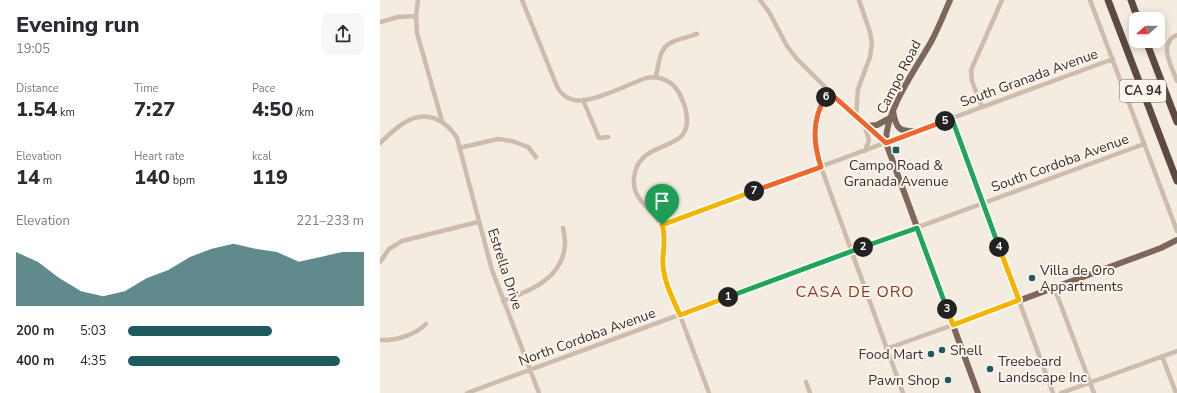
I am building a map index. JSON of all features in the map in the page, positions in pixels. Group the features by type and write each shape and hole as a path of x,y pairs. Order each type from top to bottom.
{"highway":[{"name":"CA 94","path":"1107,0 1177,182"},
{"path":"1131,0 1135,12"},
{"name":"CA 94","path":"1149,48 1177,122"}],"main road":[{"name":"Campo Road","path":"950,0 931,42 911,75 893,111 887,130 886,143 978,393"},
{"path":"893,111 896,123 900,130 909,132 918,131"},
{"path":"864,125 877,125 890,118"},
{"path":"953,325 1161,248 1177,240"}],"street":[{"path":"418,0 416,16 419,41 442,121"},
{"path":"522,0 558,88 566,97 573,100 583,100 600,96 646,78 656,77 669,82 678,90 684,103 687,120 686,128 680,138 647,154 639,163 634,185 637,195 662,225 665,238 663,260 664,275 709,393"},
{"path":"760,0 769,12 794,56 829,92 864,125 886,143"},
{"path":"856,117 858,90 870,58 872,43 870,32 859,0"},
{"path":"982,107 974,85 971,70 1002,0"},
{"path":"1090,0 1177,231"},
{"path":"380,22 398,17 416,16"},
{"path":"656,77 660,54 665,46 673,41 697,34"},
{"path":"1177,35 1171,37 1167,42 1166,52 1177,81"},
{"name":"South Granada Avenue","path":"662,225 1113,59"},
{"path":"829,92 821,103 814,130 816,150 851,252 903,393"},
{"path":"583,100 599,138 608,137"},
{"path":"380,143 402,124 414,118 428,117 442,121"},
{"path":"952,119 1053,393"},
{"name":"Estrella Drive","path":"442,121 452,130 457,138 487,254 538,393"},
{"path":"864,125 869,140 865,151"},
{"path":"459,148 498,140 512,141 528,147 536,157"},
{"name":"South Cordoba Avenue","path":"917,228 1144,144"},
{"path":"380,262 389,249 402,241 478,222"},
{"path":"503,301 536,288 551,275 563,256 565,244 563,228"},
{"name":"North Cordoba Avenue","path":"467,393 917,228"},
{"path":"1054,287 1094,393"},
{"path":"380,340 390,340 403,337 421,329 426,324"},
{"path":"886,349 953,325"},
{"path":"1061,393 1177,351"},
{"path":"1162,356 1176,393"},
{"path":"806,382 810,393"}],"place":[{"name":"Campo Road & Granada Avenue","path":"896,150"},
{"name":"Villa de Oro Appartments","path":"1032,278"},
{"name":"Shell","path":"942,350"},
{"name":"Food Mart","path":"931,354"},
{"name":"Treebeard Landscape Inc","path":"990,369"},
{"name":"Pawn Shop","path":"948,380"}],"district":[{"name":"CASA DE ORO","path":"855,292"}],"route":[{"path":"829,92 886,143 952,119 1019,300 953,325 917,228 680,315 664,275 663,260 665,238 662,225 821,167 817,156 814,130 816,117 821,103 829,92"}]}
